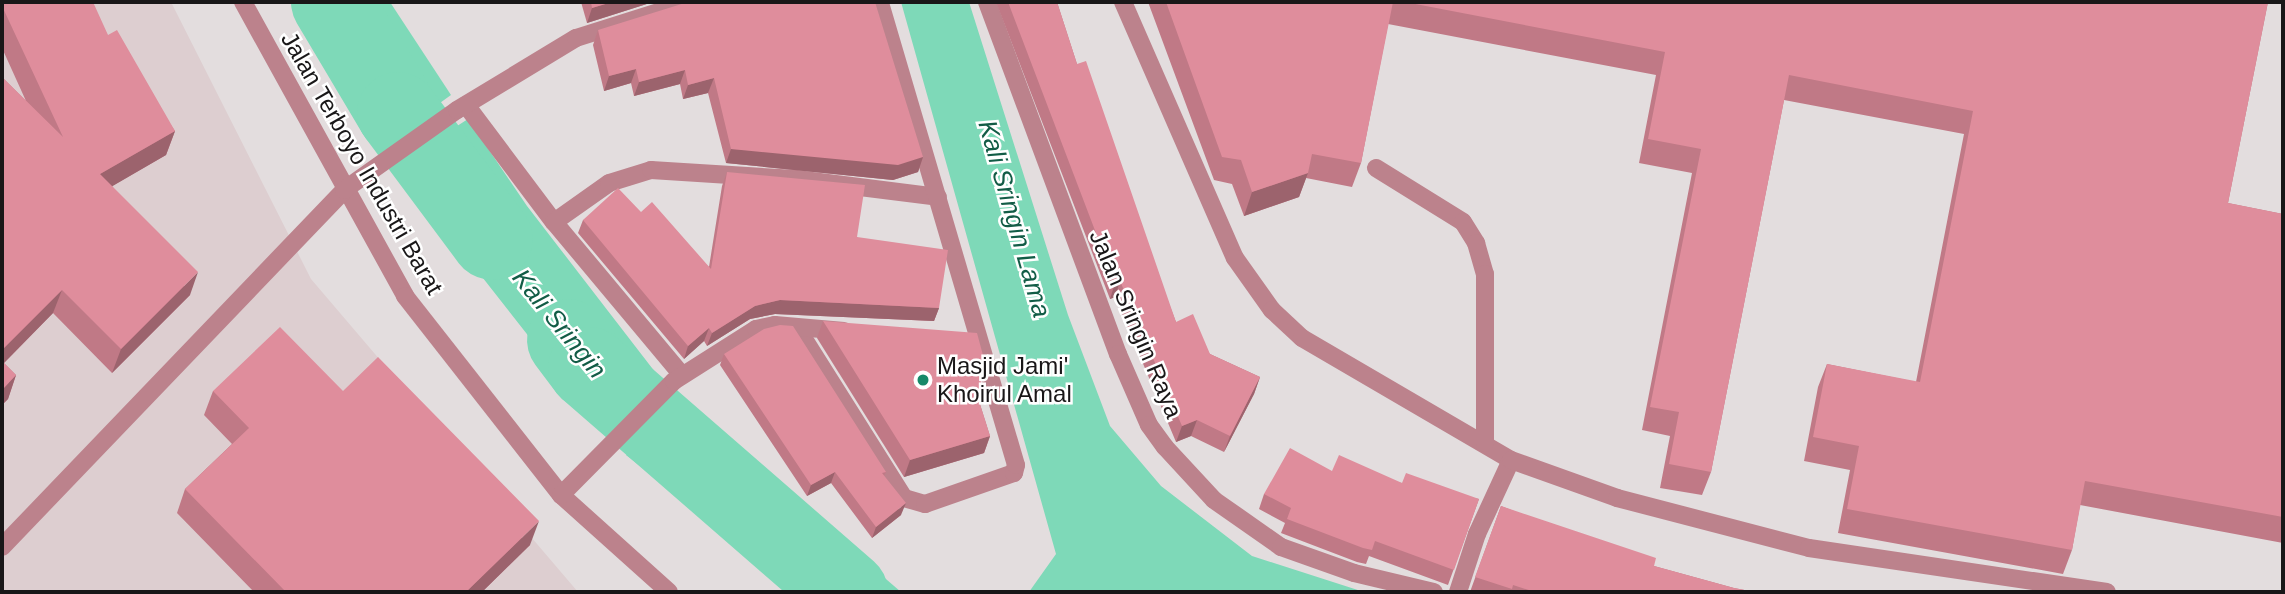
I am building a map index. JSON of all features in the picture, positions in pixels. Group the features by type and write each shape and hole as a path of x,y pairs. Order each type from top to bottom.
{"street":[{"name":"Jalan Terboyo Industri Barat","path":"243,2 344,190 405,296 561,495 670,592"},
{"path":"2,547 344,190 371,168 576,38 690,2"},
{"path":"797,328 904,498 914,504 1014,473 1016,465 880,2"},
{"name":"Jalan Sringin Raya","path":"987,2 1118,354 1149,425 1164,447 1214,500 1281,547 1354,573 1434,592"},
{"path":"1123,2 1235,258 1272,310 1302,338 1511,460 1617,498 1809,548 2107,592"},
{"path":"462,108 678,378"},
{"path":"1376,167 1463,222 1476,243 1485,274 1485,443"},
{"path":"554,222 609,183 651,170 796,179 938,198"},
{"path":"561,495 581,471 678,378 756,329 775,325 864,332"},
{"path":"954,333 979,335"},
{"path":"1458,592 1477,534 1511,460"}],"shaded area":[{"path":"2,2 171,2 311,279 578,592 2,592"}],"water":[{"path":"292,2 390,2 451,95 380,146"},
{"name":"Kali Sringin Lama","path":"901,2 969,2 1068,315 1110,426 1161,486 1252,556 1364,592 1029,592 1056,554"},
{"path":"468,119 527,206 662,381 607,436 395,166"},
{"path":"675,397 901,592 801,592 626,455"}],"building":[{"path":"2,2 93,2 108,35 117,30 175,131 100,174 198,272 121,349 62,290 2,350 2,77 63,137"},
{"path":"591,2 612,2 592,8"},
{"path":"688,2 875,2 923,157 898,165 731,149 714,78 688,85 685,70 639,82 636,69 609,76 598,30"},
{"path":"1008,2 1057,2 1077,64 1086,61 1176,322 1193,314 1210,354 1260,377 1230,436 1197,420 1182,426 1120,281 1115,283"},
{"path":"1166,2 1393,2 1361,163 1312,154 1308,173 1252,192 1241,160 1222,157"},
{"path":"1405,2 2268,2 2228,203 2283,214 2283,517 2085,481 2072,550 1847,509 1859,446 1813,437 1827,364 1920,382 1973,111 1789,75 1711,472 1669,464 1679,412 1650,407 1701,149 1648,139 1665,52"},
{"path":"727,172 865,185 857,237 948,250 939,308 780,300 755,306 712,333 709,328 688,346 583,220 618,188 641,212 652,202 711,269"},
{"path":"823,321 977,333 984,359 979,401 990,436 910,460"},
{"path":"780,325 793,326 886,472 882,473 906,503 876,527 835,472 811,485 724,354 764,329"},
{"path":"280,327 343,391 378,357 539,521 466,592 286,592 185,489 249,428 213,391"},
{"path":"2,361 16,375 2,390"},
{"path":"1290,448 1332,471 1339,455 1402,483 1406,473 1479,499 1454,570 1375,541 1372,550 1363,548 1287,519 1291,508 1264,494"},
{"path":"1501,506 1656,558 1654,566 1755,592 1535,592 1513,585 1512,589 1475,577"}],"waterway":[{"name":"Kali Sringin","path":"332,2 398,113 492,239"},
{"name":"Kali Sringin","path":"568,340 589,368 847,592"}],"place":[{"name":"Masjid Jami' Khoirul Amal","path":"923,380"}]}
